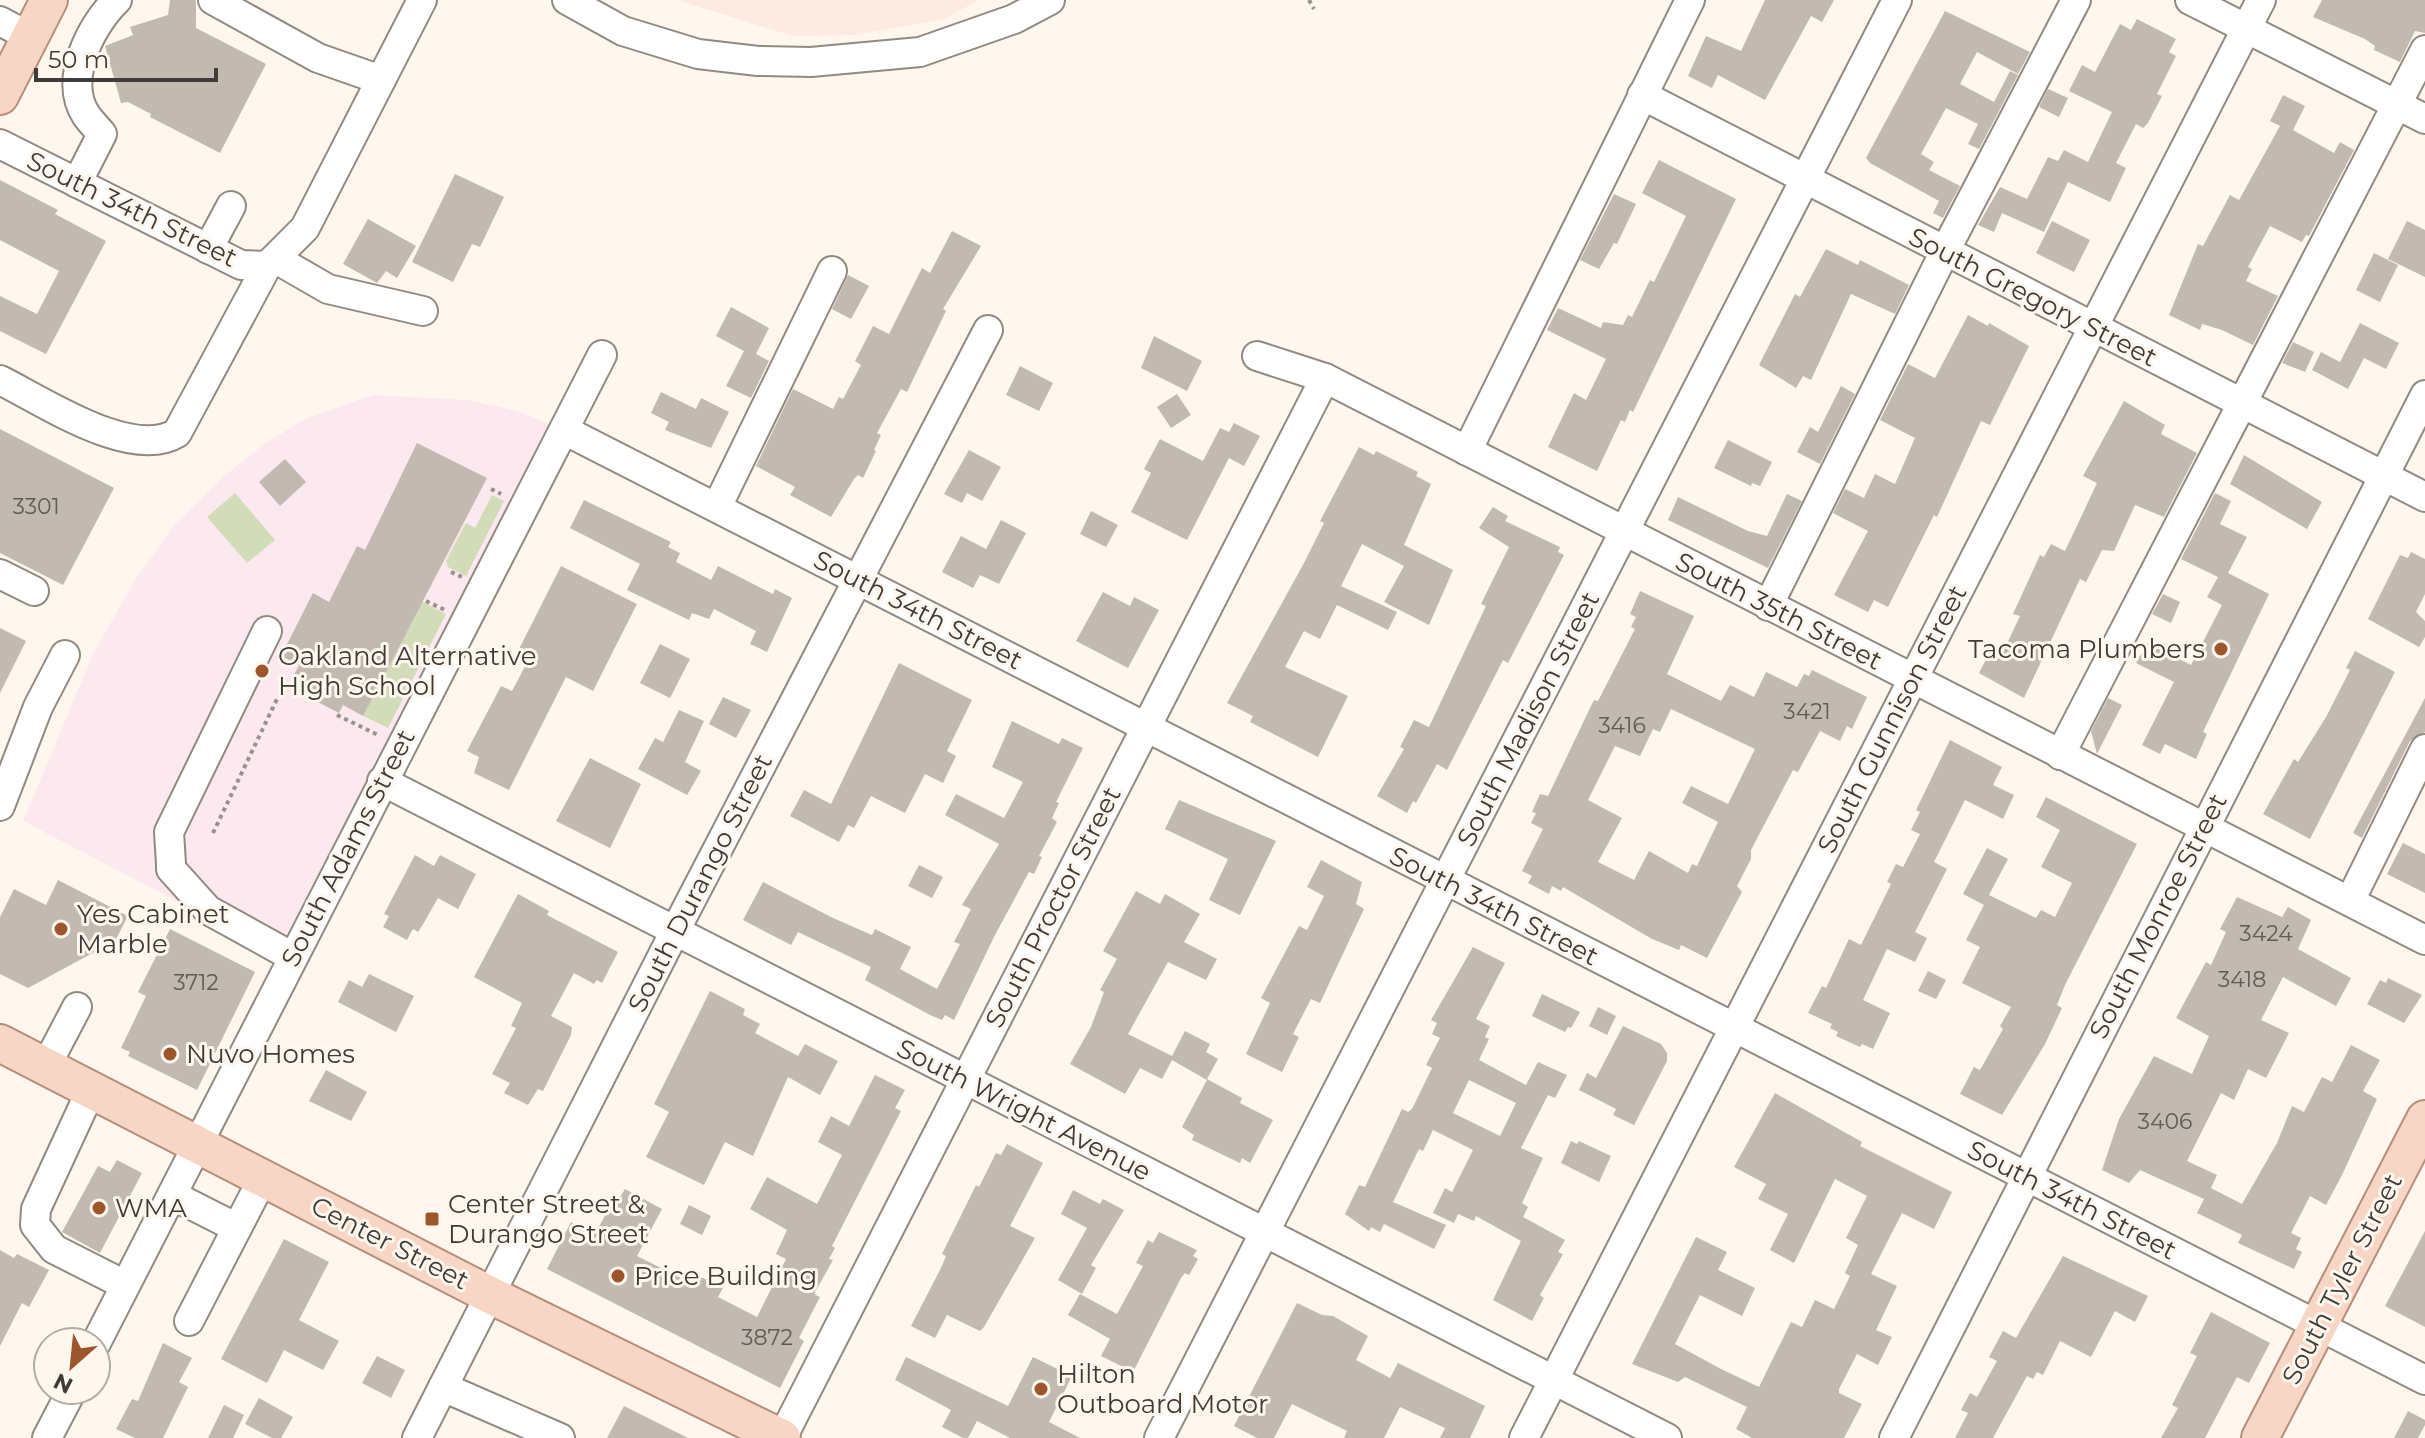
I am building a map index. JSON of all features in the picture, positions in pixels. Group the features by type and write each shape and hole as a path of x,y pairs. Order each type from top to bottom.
{"main road":[{"path":"3,83 15,29 49,0"},
{"name":"Center Street","path":"0,1043 490,1295 782,1438"},
{"name":"South Tyler Street","path":"2260,1438 2425,1119"}],"street":[{"path":"213,0 318,58 381,80"},
{"path":"0,380 111,434 136,441 167,439 177,433 272,262 305,228 422,0"},
{"path":"567,0 623,31 698,54 758,61 811,62 920,52 1014,19 1050,0"},
{"path":"1467,451 1690,0"},
{"name":"South Madison Street","path":"1159,1438 1897,0"},
{"path":"1768,606 1945,251 2076,0"},
{"path":"2190,0 2425,119"},
{"name":"South Gunnison Street","path":"1524,1438 2261,0"},
{"path":"77,183 102,134 84,112 79,86 80,55 115,1"},
{"path":"2060,755 2425,50"},
{"name":"South Gregory Street","path":"1642,95 2092,329 2425,497"},
{"name":"South 34th Street","path":"0,144 241,265 272,262 328,289 423,311"},
{"path":"208,249 231,206"},
{"path":"717,507 832,271"},
{"name":"South Durango Street","path":"417,1438 675,931 988,330"},
{"name":"South Adams Street","path":"104,1326 602,355"},
{"name":"South 35th Street","path":"1257,356 1325,378 2425,940"},
{"name":"South Proctor Street","path":"782,1438 1325,378"},
{"name":"South Monroe Street","path":"1894,1438 2024,1176 2425,395"},
{"name":"South 34th Street","path":"564,430 2425,1380"},
{"path":"0,574 34,591"},
{"path":"267,631 169,832 171,869 208,910 293,957"},
{"path":"0,806 38,707 65,655"},
{"path":"2350,901 2425,749"},
{"name":"South Wright Avenue","path":"382,781 1667,1438"},
{"path":"46,1066 77,1007"},
{"path":"91,1090 36,1209 35,1225 54,1249 125,1285"},
{"path":"189,1321 263,1178"},
{"path":"172,1195 237,1228"},
{"path":"443,1387 560,1438"},
{"path":"47,1438 64,1406"}],"path":[{"path":"1309,0 1314,9"},
{"path":"426,601 451,613"},
{"path":"213,833 277,699"},
{"path":"337,715 357,723"}],"shaded area":[{"path":"677,0 979,0 945,19 855,35 793,36"},
{"name":"Oakland Alternative High School","path":"373,395 467,400 518,411 564,430 292,961 23,821 93,654 133,583 174,525 224,476 266,443 305,419"}],"green space":[{"path":"235,493 275,540 247,563 207,517"},
{"path":"492,495 504,501 466,576 448,567 446,561 466,523 475,528"},
{"path":"421,601 446,614 388,728 363,716"}],"building":[{"path":"170,0 196,0 196,28 266,64 220,153 150,117 151,114 128,102 121,103 105,46 133,35 130,27 168,15"},
{"path":"1765,0 1834,0 1822,22 1811,16 1765,100 1718,75 1712,88 1688,76 1706,36 1741,51"},
{"path":"2322,0 2425,0 2425,33 2415,31 2400,62 2374,50 2375,46 2365,39 2313,17"},
{"path":"1945,11 2030,52 2018,74 1977,52 1960,84 1994,102 2010,71 2018,75 1979,149 1968,144 1978,124 1946,108 1921,154 1934,162 1929,170 1960,186 1943,218 1933,213 1939,201 1866,158"},
{"path":"2137,19 2176,39 2169,52 2176,56 2157,94 2162,96 2148,123 2143,128 2136,124 2116,163 2126,168 2110,202 2068,182 2044,232 2002,213 1994,232 1978,225 2000,187 2027,199 2048,157 2058,161 2064,150 2088,162 2112,112 2069,91 2082,65 2095,72 2120,24 2131,30"},
{"path":"2048,89 2068,98 2059,117 2039,107"},
{"path":"2283,95 2305,106 2293,130 2334,153 2340,142 2354,150 2309,236 2306,235 2302,242 2270,226 2248,267 2252,269 2246,281 2278,296 2253,345 2202,324 2200,330 2169,315 2198,244 2203,246 2230,195 2239,200 2280,126 2270,121"},
{"path":"1659,160 1736,199 1633,412 1630,410 1625,422 1621,420 1597,471 1548,447 1574,393 1586,400 1606,359 1547,330 1558,308 1601,328 1603,322 1623,325 1628,315 1632,317 1650,280 1654,282 1686,216 1642,193"},
{"path":"455,174 504,197 480,247 472,244 453,282 412,262"},
{"path":"0,180 58,210 55,214 106,241 46,354 0,331 0,296 37,314 59,271 0,240"},
{"path":"1614,194 1636,204 1617,244 1614,243 1599,269 1580,260"},
{"path":"368,219 416,246 397,278 386,271 377,283 343,264"},
{"path":"2052,221 2090,240 2074,272 2036,253"},
{"path":"2407,221 2425,230 2425,277 2388,259"},
{"path":"952,231 981,246 943,309 946,311 907,392 901,389 877,433 881,435 863,478 858,475 854,479 831,517 790,495 795,487 756,466 793,389 833,409 839,397 843,399 861,365 855,361 873,326 889,334 922,268 930,273"},
{"path":"1826,249 1858,265 1860,260 1909,285 1895,314 1851,294 1811,380 1803,376 1796,388 1759,365 1795,294 1800,297"},
{"path":"2374,253 2398,265 2380,302 2356,290"},
{"path":"848,275 869,286 851,319 832,309"},
{"path":"731,307 769,328 756,354 769,361 751,398 726,386 744,351 716,336"},
{"path":"1968,315 2029,346 1990,425 1981,421 1937,517 1934,515 1888,607 1874,600 1868,612 1834,595 1868,531 1833,513 1845,489 1864,498 1875,474 1895,484 1915,438 1880,420 1908,364 1935,378"},
{"path":"2360,323 2399,343 2386,369 2364,358 2348,389 2312,370 2321,352 2340,362"},
{"path":"1154,336 1202,361 1187,391 1141,368"},
{"path":"2293,342 2314,352 2305,372 2282,363"},
{"path":"1020,366 1053,383 1039,411 1006,395"},
{"path":"1841,386 1855,394 1820,464 1797,452 1810,427 1818,432"},
{"path":"661,392 696,409 701,398 729,412 711,448 665,430 669,422 651,413"},
{"path":"1177,394 1191,415 1171,428 1157,407"},
{"path":"2124,401 2165,425 2161,434 2197,453 2164,517 2135,505 2114,551 2102,550 2086,582 2080,579 2024,698 1979,673 1993,646 2003,652 2020,616 2013,614 2040,555 2044,557 2051,544 2065,551 2097,483 2083,476"},
{"path":"1234,423 1260,436 1244,466 1229,458 1187,540 1131,512 1151,473 1144,469 1160,439 1203,461 1220,428 1229,432"},
{"path":"0,429 114,488 63,585 0,553"},
{"path":"1728,440 1772,462 1760,486 1752,483 1751,486 1714,468"},
{"path":"417,443 487,478 363,716 343,705 339,713 306,696 310,689 292,679 299,665 281,656 313,593 329,602 357,546 365,550"},
{"path":"1359,447 1374,455 1376,451 1418,472 1416,476 1431,484 1404,545 1453,570 1429,625 1384,602 1404,566 1362,544 1341,586 1397,612 1388,630 1337,605 1320,639 1304,631 1285,667 1348,696 1318,757 1250,722 1253,716 1227,703 1304,563 1324,523 1320,521"},
{"path":"969,450 1001,467 982,501 967,493 962,503 944,494"},
{"path":"2244,455 2322,502 2307,529 2230,484"},
{"path":"285,459 306,482 280,506 259,482"},
{"path":"2215,493 2231,501 2220,524 2247,537 2228,573 2269,594 2203,732 2207,734 2196,759 2165,744 2160,754 2142,745 2174,682 2136,663 2147,643 2191,665 2222,605 2207,597 2218,577 2181,559"},
{"path":"1787,494 1802,501 1768,568 1668,520 1678,497 1748,531 1767,536"},
{"path":"584,500 671,542 668,547 680,553 676,562 711,580 718,566 773,594 775,589 792,598 767,652 750,644 756,631 714,609 709,619 692,613 689,620 627,590 640,564 570,528"},
{"path":"1493,507 1508,516 1505,521 1560,547 1558,552 1564,555 1508,663 1503,660 1447,770 1437,764 1416,803 1413,801 1407,813 1377,796 1404,749 1400,747 1414,720 1429,727 1486,606 1481,604 1509,547 1479,528"},
{"path":"1091,511 1118,525 1106,547 1080,534"},
{"path":"1001,520 1026,533 999,584 980,575 973,588 942,572 961,536 986,549"},
{"path":"2411,552 2425,559 2425,594 2416,612 2425,621 2425,637 2419,647 2368,619 2400,555 2408,558"},
{"path":"561,566 637,604 593,691 566,677 509,790 474,773 479,757 467,751 501,686 512,691 529,659 517,653"},
{"path":"1640,591 1694,616 1667,674 1721,701 1730,685 1754,697 1766,672 1797,687 1804,674 1809,676 1812,670 1867,697 1852,729 1847,726 1840,741 1820,731 1798,772 1793,770 1751,850 1751,859 1737,886 1742,892 1707,958 1681,945 1679,950 1652,939 1563,887 1561,891 1552,886 1549,894 1528,883 1532,876 1522,871 1543,829 1531,823 1536,813 1532,812 1540,794 1548,796 1594,700 1598,701 1635,629 1631,627 1636,617 1630,614","holes":["1671,709 1755,749 1728,804 1691,786 1682,803 1718,822 1697,866 1692,864 1688,873 1649,851 1634,880 1598,862 1622,818 1588,800 1615,746 1640,756 1653,729 1660,732"]},
{"path":"1103,592 1130,606 1134,597 1159,610 1128,668 1076,641"},
{"path":"2163,594 2180,602 2171,623 2152,614"},
{"path":"0,628 26,641 0,693"},
{"path":"660,644 690,659 670,698 640,683"},
{"path":"2355,651 2395,672 2310,839 2263,814 2294,759 2298,762 2326,717 2350,670 2346,668"},
{"path":"899,663 972,700 947,751 956,756 943,783 925,774 905,813 871,796 854,828 848,825 839,842 790,816 804,790 831,804"},
{"path":"723,697 751,710 736,738 709,724"},
{"path":"2108,698 2122,705 2097,754 2091,731"},
{"path":"2425,698 2425,732 2410,741 2362,838 2353,833"},
{"path":"679,710 704,721 685,762 701,771 687,795 638,769 655,738 663,742"},
{"path":"1012,721 1059,744 1062,738 1083,748 1056,802 1059,803 1052,818 1057,822 1039,856 1042,857 1034,874 1029,872 954,1020 945,1015 942,1020 930,1015 865,980 871,967 798,932 791,945 743,920 763,882 833,918 872,935 875,929 911,947 900,969 937,989 960,944 954,942 971,909 962,905 999,844 945,815 956,794 1004,818 1023,782 992,767"},
{"path":"1950,740 2002,767 1993,785 2014,795 2003,819 1965,800 1934,862 1947,869 1915,932 1927,938 1915,962 1887,949 1863,1000 1890,1013 1873,1049 1862,1044 1860,1047 1836,1036 1838,1032 1830,1028 1832,1024 1808,1013 1822,986 1826,988 1849,939 1861,945 1891,884 1887,882 1896,864 1903,867 1920,834 1911,830 1920,812 1916,810"},
{"path":"590,758 641,784 610,848 556,821"},
{"path":"2046,797 2137,844 2065,985 2057,1005 2062,1008 2045,1044 2002,1115 1960,1094 1974,1067 1980,1070 2003,1029 2000,1026 2011,1007 1962,983 1980,947 1966,940 1984,905 1963,894 1987,848 2008,859 1989,895 2036,918 2041,910 2055,917 2072,883 2041,867 2060,830 2036,817"},
{"path":"1179,800 1276,841 1240,915 1209,900 1228,859 1165,829"},
{"path":"2403,843 2425,854 2425,893 2387,874"},
{"path":"415,855 434,866 440,855 476,874 458,909 438,898 418,932 413,929 407,940 383,927 389,916 384,914"},
{"path":"1321,860 1362,882 1356,904 1364,909 1320,1003 1311,999 1293,1034 1299,1037 1282,1072 1246,1054 1270,1003 1261,998 1299,926 1307,930 1324,896 1307,887"},
{"path":"919,865 943,877 932,898 908,886"},
{"name":"Yes Cabinet Marble","path":"58,880 128,916 115,941 28,988 0,974 0,917 14,889 46,905"},
{"path":"1136,891 1160,904 1165,894 1200,914 1184,942 1217,959 1206,980 1168,962 1128,1034 1172,1056 1185,1031 1210,1044 1206,1052 1218,1059 1207,1079 1242,1098 1240,1103 1273,1120 1250,1163 1242,1158 1240,1163 1192,1140 1194,1135 1182,1127 1207,1080 1172,1060 1162,1079 1140,1068 1125,1094 1070,1064 1091,1027 1104,992 1100,990 1117,959 1103,951"},
{"path":"518,894 549,911 547,915 618,952 602,983 597,980 594,984 574,973 551,1016 572,1027 571,1035 543,1091 538,1089 528,1105 504,1093 510,1083 492,1074 516,1028 511,1026 522,1003 474,977"},
{"path":"2237,897 2282,917 2288,907 2311,920 2298,949 2351,978 2336,1006 2283,977 2261,1020 2289,1033 2266,1078 2248,1069 2234,1100 2221,1093 2187,1161 2217,1175 2211,1188 2242,1204 2277,1143 2292,1106 2304,1112 2322,1077 2332,1082 2351,1045 2380,1060 2363,1091 2377,1099 2342,1175 2326,1205 2310,1196 2291,1233 2301,1238 2296,1249 2302,1252 2294,1269 2238,1243 2242,1235 2197,1213 2204,1199 2140,1170 2129,1183 2102,1170 2119,1119 2154,1056 2192,1074 2209,1036 2176,1018 2206,962 2211,965 2226,932 2220,929"},
{"path":"170,929 255,972 197,1090 128,1056 130,1052 121,1048 146,996 138,992"},
{"path":"1473,947 1505,963 1476,1019 1490,1026 1485,1037 1489,1039 1479,1060 1526,1085 1538,1062 1567,1075 1555,1098 1548,1095 1521,1148 1543,1158 1522,1203 1528,1207 1523,1217 1565,1240 1558,1252 1563,1254 1540,1295 1544,1298 1532,1321 1493,1300 1521,1241 1476,1216 1474,1221 1458,1214 1454,1223 1433,1213 1445,1188 1452,1192 1473,1150 1433,1130 1423,1151 1419,1149 1393,1202 1446,1225 1434,1249 1384,1224 1380,1232 1371,1227 1369,1231 1345,1214 1359,1185 1365,1187 1402,1109 1408,1112 1412,1109 1432,1068 1426,1065 1440,1038 1432,1034 1437,1023 1431,1020","holes":["1469,1080 1516,1103 1500,1136 1453,1113"]},
{"path":"1928,971 1946,980 1936,999 1918,991"},
{"path":"369,974 414,996 396,1032 338,1002 349,980 362,987"},
{"path":"2388,978 2422,995 2404,1023 2367,1004 2380,980 2386,983"},
{"path":"710,991 745,1009 743,1015 760,1024 755,1033 798,1056 805,1044 838,1061 820,1095 788,1077 753,1156 725,1142 704,1185 646,1157 669,1112 654,1104"},
{"path":"1542,994 1580,1012 1571,1028 1568,1027 1565,1032 1532,1016"},
{"path":"1598,1007 1616,1016 1607,1035 1589,1026"},
{"path":"1623,1026 1661,1044 1667,1053 1667,1061 1634,1125 1613,1115 1616,1109 1579,1090 1587,1073 1596,1078"},
{"path":"326,1070 367,1092 351,1121 309,1101"},
{"path":"875,1075 905,1090 895,1108 901,1111 832,1246 835,1248 829,1259 833,1260 814,1294 820,1297 799,1338 804,1341 780,1388 547,1269 571,1222 595,1234 615,1197 619,1199 625,1189 662,1209 637,1256 689,1282 693,1273 723,1288 718,1297 757,1317 786,1259 776,1254 787,1230 750,1209 767,1177 817,1204 842,1155 818,1142 831,1116 849,1126"},
{"path":"1775,1093 1862,1142 1860,1146 1952,1192 1934,1229 1902,1213 1871,1274 1897,1286 1876,1330 1892,1337 1878,1365 1857,1354 1839,1389 1839,1393 1862,1404 1844,1438 1752,1438 1736,1429 1747,1407 1685,1377 1678,1382 1632,1364 1696,1237 1727,1252 1718,1270 1755,1288 1742,1316 1700,1295 1675,1344 1721,1369 1759,1387 1791,1322 1802,1327 1815,1300 1834,1309 1850,1276 1845,1273 1858,1245 1846,1238 1867,1196 1835,1179 1794,1263 1770,1250 1788,1214 1758,1199 1766,1184 1734,1167"},
{"path":"1571,1141 1577,1144 1579,1141 1611,1156 1599,1182 1561,1163"},
{"path":"1007,1144 1043,1163 1010,1226 1035,1238 980,1331 947,1315 935,1338 911,1326 941,1268 946,1256 942,1254 976,1185 979,1187 996,1153 1001,1155"},
{"name":"WMA","path":"117,1160 142,1173 100,1253 62,1232 98,1166 110,1172"},
{"path":"1073,1190 1100,1204 1103,1199 1124,1210 1091,1265 1096,1268 1082,1294 1058,1280 1087,1228 1061,1214"},
{"path":"689,1205 711,1216 702,1235 680,1224"},
{"path":"2425,1231 2425,1327 2385,1306"},
{"path":"1159,1232 1197,1250 1193,1256 1198,1259 1189,1275 1185,1273 1181,1278 1133,1372 1101,1356 1110,1339 1068,1315 1080,1294 1117,1314 1143,1266 1136,1263 1148,1240 1153,1243"},
{"path":"284,1239 329,1262 299,1320 339,1341 323,1370 284,1350 267,1383 221,1359"},
{"path":"0,1250 14,1258 17,1254 49,1270 29,1307 22,1303 0,1346"},
{"path":"2063,1256 2148,1296 2135,1322 2115,1311 2091,1357 2060,1341 2043,1375 2037,1372 2033,1379 2027,1376 1993,1438 1955,1438 1968,1413 1961,1410 1970,1393 1977,1397 1997,1361 1989,1357 2003,1331 2016,1338"},
{"path":"1297,1303 1322,1315 1333,1316 1368,1336 1356,1360 1390,1378 1398,1363 1485,1406 1470,1438 1440,1438 1445,1428 1400,1407 1384,1438 1344,1438 1347,1431 1292,1404 1274,1438 1257,1438 1234,1426"},
{"path":"2211,1312 2270,1343 2249,1383 2237,1377 2205,1438 2161,1438 2178,1408 2172,1405 2197,1356 2190,1353"},
{"path":"163,1343 192,1358 179,1382 188,1387 163,1438 135,1438 116,1429 132,1399 138,1401"},
{"path":"377,1356 405,1370 391,1398 362,1383"},
{"path":"906,1357 1008,1406 1033,1357 1072,1376 1049,1422 1080,1438 1010,1438 977,1421 968,1438 963,1438 942,1427 951,1410 895,1380"},
{"path":"259,1398 293,1417 281,1438 272,1438 245,1424"},
{"path":"224,1405 244,1415 233,1438 208,1438"},
{"path":"624,1406 688,1438 607,1438"},
{"path":"2408,1411 2425,1420 2425,1425 2418,1438 2394,1438"}],"place":[{"name":"Tacoma Plumbers","path":"2221,649"},
{"name":"Oakland Alternative High School","path":"262,671"},
{"name":"Yes Cabinet Marble","path":"61,929"},
{"name":"Nuvo Homes","path":"170,1054"},
{"name":"WMA","path":"99,1208"},
{"name":"Center Street & Durango Street","path":"432,1219"},
{"name":"Price Building","path":"618,1276"},
{"name":"Hilton Outboard Motor","path":"1041,1389"}]}
